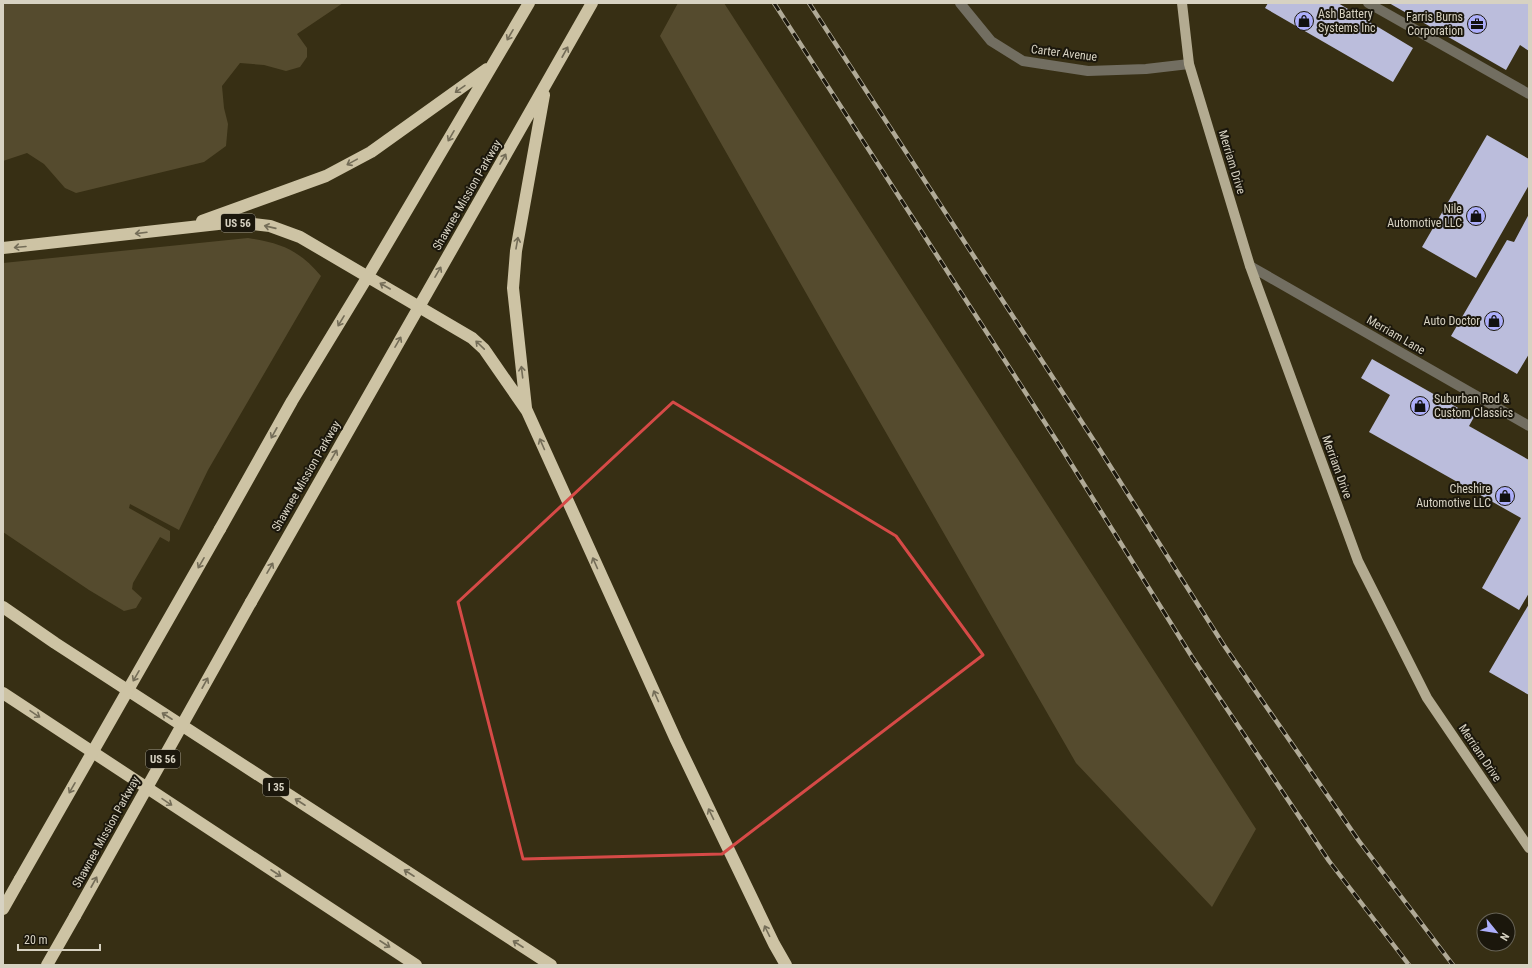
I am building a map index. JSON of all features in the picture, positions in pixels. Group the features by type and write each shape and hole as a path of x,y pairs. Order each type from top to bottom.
{"highway":[{"path":"3,909 292,401 368,276 529,3"},
{"name":"Shawnee Mission Parkway","path":"47,965 251,602 592,3"},
{"path":"184,228 326,176 371,152 492,66"},
{"path":"527,411 513,288 516,251 546,86"},
{"name":"US 56","path":"3,248 236,222 270,226 300,237 419,306"},
{"path":"419,306 472,338 484,349 527,411 676,740 774,944 786,965"},
{"name":"I 35","path":"3,607 62,648 551,965"},
{"path":"3,693 416,965"}],"main road":[{"name":"Merriam Drive","path":"1182,3 1189,64 1250,266 1358,561 1427,698 1529,848"}],"street":[{"name":"Carter Avenue","path":"960,3 991,41 1023,61 1088,71 1146,69 1189,64"},
{"path":"1368,3 1529,94"},
{"name":"Merriam Lane","path":"1250,266 1529,426"}],"highlighted area":[{"path":"673,402 896,536 983,655 722,854 523,859 458,602"}],"shaded area":[{"path":"3,3 343,3 297,34 307,48 307,57 300,67 286,71 264,65 240,63 222,86 224,108 228,124 226,146 204,162 76,193 65,188 44,164 27,153 3,161"},
{"path":"678,3 724,3 1256,829 1212,907 1076,763 660,36"},
{"path":"248,238 270,242 289,249 305,260 321,276 208,470 179,530 130,504 129,508 170,531 170,540 169,542 160,537 133,583 132,589 142,598 136,608 124,611 89,590 3,532 3,263"}],"building":[{"path":"1268,3 1338,3 1413,48 1393,82 1265,8"},
{"name":"Farris Burns Corporation","path":"1389,3 1529,3 1529,51 1520,45 1506,70"},
{"name":"Nile Automotive LLC","path":"1487,135 1529,159 1529,185 1476,278 1422,247"},
{"name":"Auto Doctor","path":"1529,214 1529,354 1517,374 1451,336 1507,240 1514,242"},
{"path":"1372,359 1474,417 1469,426 1529,460 1529,593 1519,610 1482,588 1521,518 1369,432 1390,395 1361,378"},
{"path":"1529,604 1529,695 1489,672"}],"railway":[{"path":"774,3 1060,446 1192,657 1329,861 1409,965"},
{"path":"809,3 1100,450 1223,644 1359,841 1453,965"}],"place":[{"name":"Ash Battery Systems Inc","path":"1304,21"},
{"name":"Farris Burns Corporation","path":"1477,24"},
{"name":"Nile Automotive LLC","path":"1476,216"},
{"name":"Auto Doctor","path":"1494,321"},
{"name":"Suburban Rod & Custom Classics","path":"1420,406"},
{"name":"Cheshire Automotive LLC","path":"1505,496"}]}
